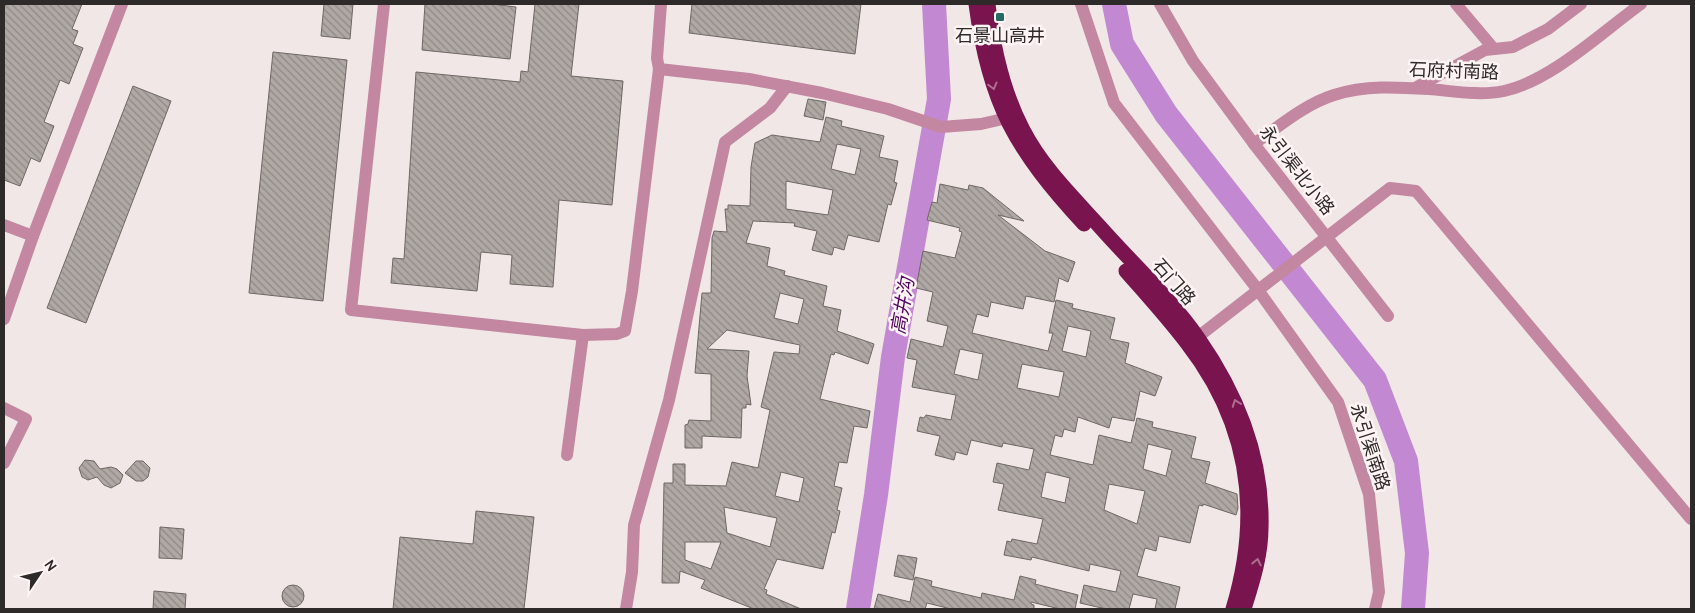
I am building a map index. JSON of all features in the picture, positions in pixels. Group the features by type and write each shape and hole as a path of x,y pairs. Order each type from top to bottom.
{"highway":[{"name":"石门路","path":"976,4 979,29 994,92 1011,118 1063,186 1193,341 1233,395 1250,440 1257,480 1260,537 1253,580 1244,609"},
{"name":"石门路","path":"988,4 996,53 1006,89 1011,118"},
{"name":"石门路","path":"1193,341 1220,397 1240,447 1248,490 1249,529 1243,577 1233,609"}],"street":[{"path":"4,319 33,236 122,4"},
{"path":"384,4 351,310 583,334 617,334 625,331 627,328 659,69 656,58 661,4"},
{"name":"永引渠南路","path":"1081,4 1114,103 1258,290 1338,402 1369,494 1379,592 1375,609"},
{"name":"永引渠北小路","path":"1160,4 1192,61 1323,240 1193,341"},
{"path":"1456,4 1494,49"},
{"path":"1415,88 1485,50 1513,47 1536,35 1581,4"},
{"name":"石府村南路","path":"1254,144 1311,106 1333,95 1365,88 1415,88 1490,92 1516,88 1540,78 1641,4"},
{"path":"659,69 749,78 888,109 940,128 966,126 1011,118"},
{"path":"626,609 632,572 634,525 669,400 725,142 770,108 787,86"},
{"path":"1388,316 1323,240 1390,188 1416,191 1691,519"},
{"path":"4,225 33,236"},
{"path":"567,455 583,334"},
{"path":"4,408 26,419 4,464"}],"building":[{"path":"4,4 82,4 72,29 78,31 73,44 83,48 69,84 60,80 44,122 54,126 40,162 31,158 20,186 4,180"},
{"path":"324,4 353,4 350,39 321,36"},
{"path":"425,4 492,4 516,7 510,59 422,50"},
{"path":"535,4 579,4 571,76 623,81 612,205 559,200 553,287 510,284 512,255 481,252 477,291 391,283 393,258 404,259 416,72 520,82 521,71 528,72"},
{"path":"692,4 861,4 855,54 689,33"},
{"path":"273,52 347,60 323,301 249,293"},
{"path":"133,86 171,101 86,323 47,308"},
{"path":"808,99 826,102 823,120 804,116"},
{"path":"826,117 842,121 841,126 884,136 879,157 898,161 894,182 897,183 891,205 888,204 879,242 848,235 844,250 834,247 832,255 812,250 817,231 794,226 795,223 753,221 746,243 770,248 767,266 785,271 784,275 827,286 823,306 841,310 837,331 874,344 868,364 835,352 834,355 831,354 820,399 870,411 867,428 854,426 847,463 839,462 834,486 842,488 837,510 840,511 835,533 832,532 823,569 777,559 764,589 767,590 766,594 801,609 754,609 701,588 705,580 680,571 679,583 662,583 664,483 673,483 673,464 685,464 685,485 726,486 732,462 758,468 770,410 761,407 774,352 799,354 800,345 727,330 707,349 749,351 747,376 751,405 746,404 746,408 742,408 741,438 702,436 702,448 685,448 685,425 688,424 689,420 711,421 711,374 695,373 702,293 711,293 712,238 714,231 727,232 725,209 728,209 728,205 750,206 751,167 755,143 772,135 820,142","holes":["837,144 861,149 855,175 831,169","786,181 833,190 828,215 786,209","780,293 804,299 798,324 774,318","781,472 804,478 799,502 775,496","724,507 777,518 770,547 727,533","685,542 721,542 711,569 685,560"]},
{"path":"940,184 968,190 969,185 983,188 1024,221 998,215 1045,251 1075,262 1068,282 1059,278 1054,302 1026,296 1023,309 991,302 988,317 977,314 972,333 1048,351 1053,333 1049,333 1056,300 1073,304 1072,308 1115,318 1110,339 1129,343 1125,363 1162,377 1155,396 1140,391 1134,421 1112,417 1109,428 1078,417 1075,432 1064,429 1062,437 1055,435 1050,455 1093,465 1099,435 1131,443 1137,418 1153,422 1152,427 1196,437 1191,458 1210,462 1205,483 1237,494 1238,508 1236,515 1203,504 1203,506 1199,505 1190,543 1159,536 1156,551 1145,548 1137,576 1180,587 1175,609 1155,609 1157,599 1133,594 1129,609 1106,609 1080,603 1084,585 1116,592 1121,571 1090,564 1089,571 1032,557 1031,560 1004,555 1007,541 1011,542 1012,539 1037,544 1043,519 998,510 1004,484 993,482 997,463 1029,470 1034,449 1003,443 1002,447 971,440 967,455 956,452 954,460 935,455 940,436 917,431 920,417 924,418 926,415 951,420 956,395 912,387 917,360 907,358 911,339 943,347 948,326 927,321 933,292 916,288 923,251 955,258 962,232 959,231 960,228 927,220 932,202 937,203","holes":["1068,326 1091,331 1086,357 1062,351","960,349 983,354 978,380 954,374","1022,364 1064,372 1059,397 1017,388","1148,444 1172,450 1166,476 1143,469","1046,472 1070,478 1065,503 1041,497","1109,484 1145,491 1137,524 1104,510"]},
{"path":"85,460 94,461 100,469 111,467 117,469 123,475 120,483 111,488 104,485 97,477 88,480 82,477 79,468"},
{"path":"136,461 143,461 150,468 148,477 143,481 136,481 125,473"},
{"path":"476,511 534,517 524,609 393,609 400,537 473,544"},
{"path":"160,527 184,529 182,559 159,558"},
{"path":"898,555 917,558 913,580 894,576"},
{"path":"1020,576 1036,580 1035,584 1078,595 1075,609 1060,609 1031,602 1034,605 1034,609 951,609 927,603 925,609 874,609 878,594 910,602 915,577 932,581 931,586 981,598 982,593 1014,600"},
{"path":"293,585 301,588 304,596 301,604 293,607 285,604 282,596 285,588"},
{"path":"154,591 186,594 185,609 153,609"}],"waterway":[{"name":"高井沟","path":"858,609 876,495 893,357 939,99 934,4"},
{"path":"1114,4 1122,44 1166,114 1375,380 1406,461 1417,553 1413,609"}],"place":[{"name":"石景山高井","path":"1000,17"}]}
